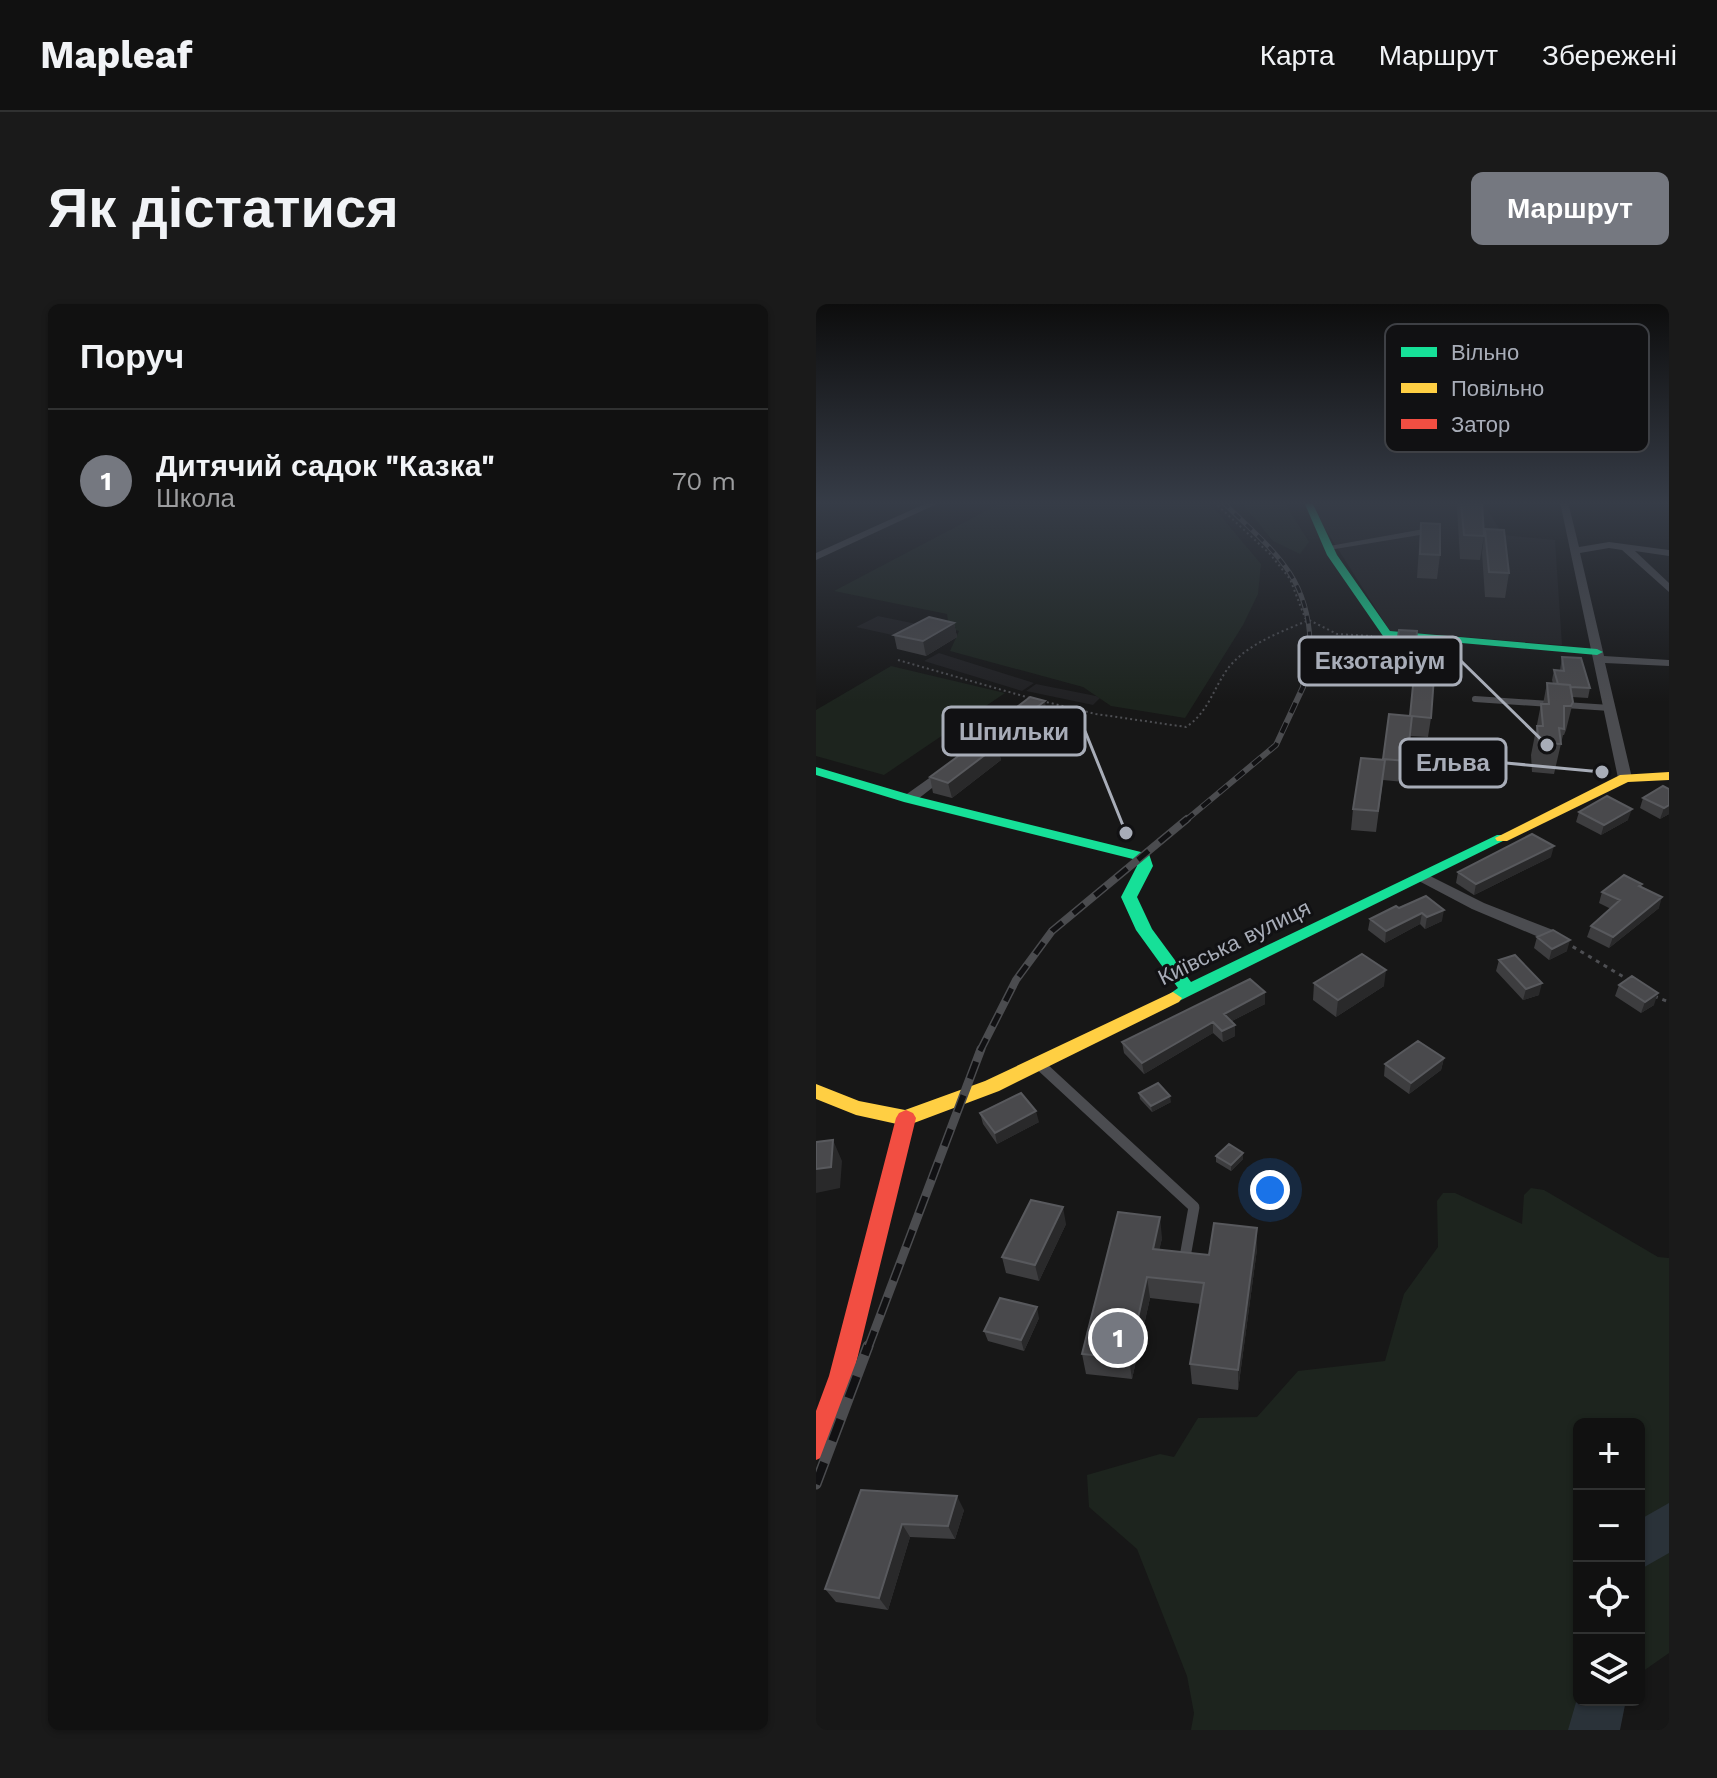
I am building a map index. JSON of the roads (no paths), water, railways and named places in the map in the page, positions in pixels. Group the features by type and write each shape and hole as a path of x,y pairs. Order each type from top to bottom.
{"street":[{"path":"1345,569 1383,631 1392,635 1669,663"},
{"path":"1578,569 1625,778"},
{"path":"1648,569 1669,589"},
{"path":"909,799 956,763"},
{"path":"816,771 909,799 1144,857 1145,866 1129,897 1144,930 1189,991"},
{"name":"Київська вулиця","path":"906,1118 992,1086 1039,1064 1625,778 1669,776"},
{"path":"1422,877 1478,906 1547,934"},
{"path":"816,1091 856,1108 906,1118 841,1376 816,1447"}],"lane":[{"path":"1475,699 1610,708"},
{"path":"1039,1064 1194,1207 1185,1257"}],"waterway":[{"path":"1645,1543 1669,1526"},
{"path":"1594,1730 1600,1706"}],"railway":[{"path":"1286,569 1302,597 1310,641"},
{"path":"1185,821 1276,745 1303,687 1310,641"},
{"path":"981,1049 1016,980 1052,931 1187,819"},
{"path":"868,1348 981,1049"},
{"path":"816,1484 868,1346"}],"place":[{"name":"Екзотаріум","path":"1547,745"},
{"name":"Ельва","path":"1602,772"},
{"name":"Шпильки","path":"1126,833"},
{"name":"Дитячий садок \"Казка\"","path":"1118,1338"}]}
